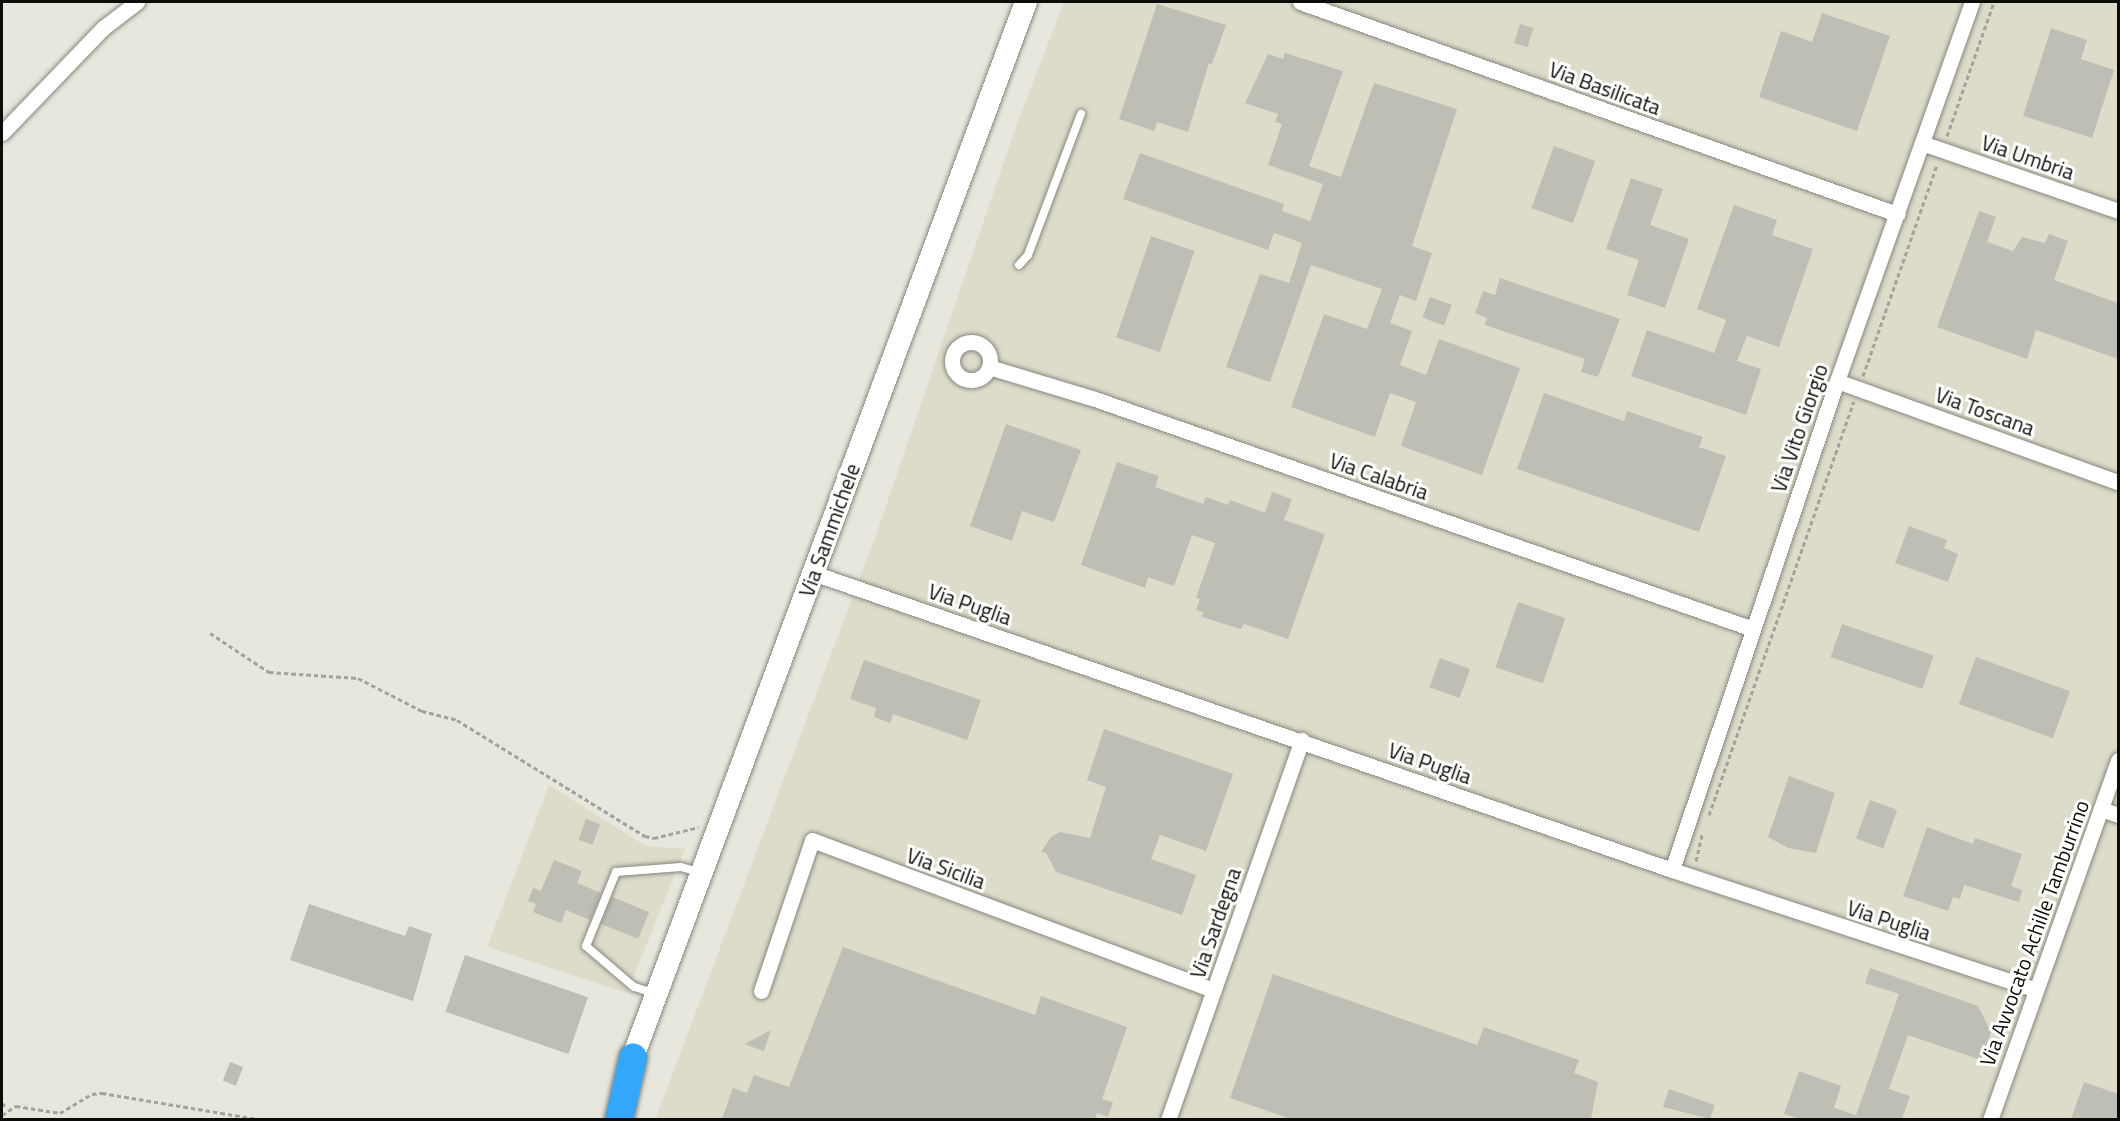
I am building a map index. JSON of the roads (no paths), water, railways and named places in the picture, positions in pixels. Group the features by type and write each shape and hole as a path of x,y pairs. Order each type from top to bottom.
{"highway":[{"path":"619,1119 633,1058"}],"main road":[{"name":"Via Sammichele","path":"609,1119 1026,2"}],"street":[{"path":"2,133 103,28 137,2"},
{"name":"Via Basilicata","path":"1300,2 1897,214"},
{"name":"Via Vito Giorgio","path":"1672,870 1838,381 1972,2"},
{"name":"Via Umbria","path":"1922,143 2118,211"},
{"name":"Via Calabria","path":"989,368 1092,398 1753,629"},
{"name":"Via Toscana","path":"1838,381 2118,482"},
{"name":"Via Puglia","path":"813,573 1302,740 1672,870 2034,989"},
{"name":"Via Sardegna","path":"1168,1119 1302,740"},
{"name":"Via Avvocato Achille Tamburrino","path":"1990,1119 2034,989 2102,809 2118,760"},
{"path":"2102,809 2118,815"},
{"name":"Via Sicilia","path":"760,991 812,840 1214,990"}],"lane":[{"path":"1019,265 1040,225 1081,114"},
{"path":"657,994 634,987 586,946 616,872 681,867 702,873"}]}
